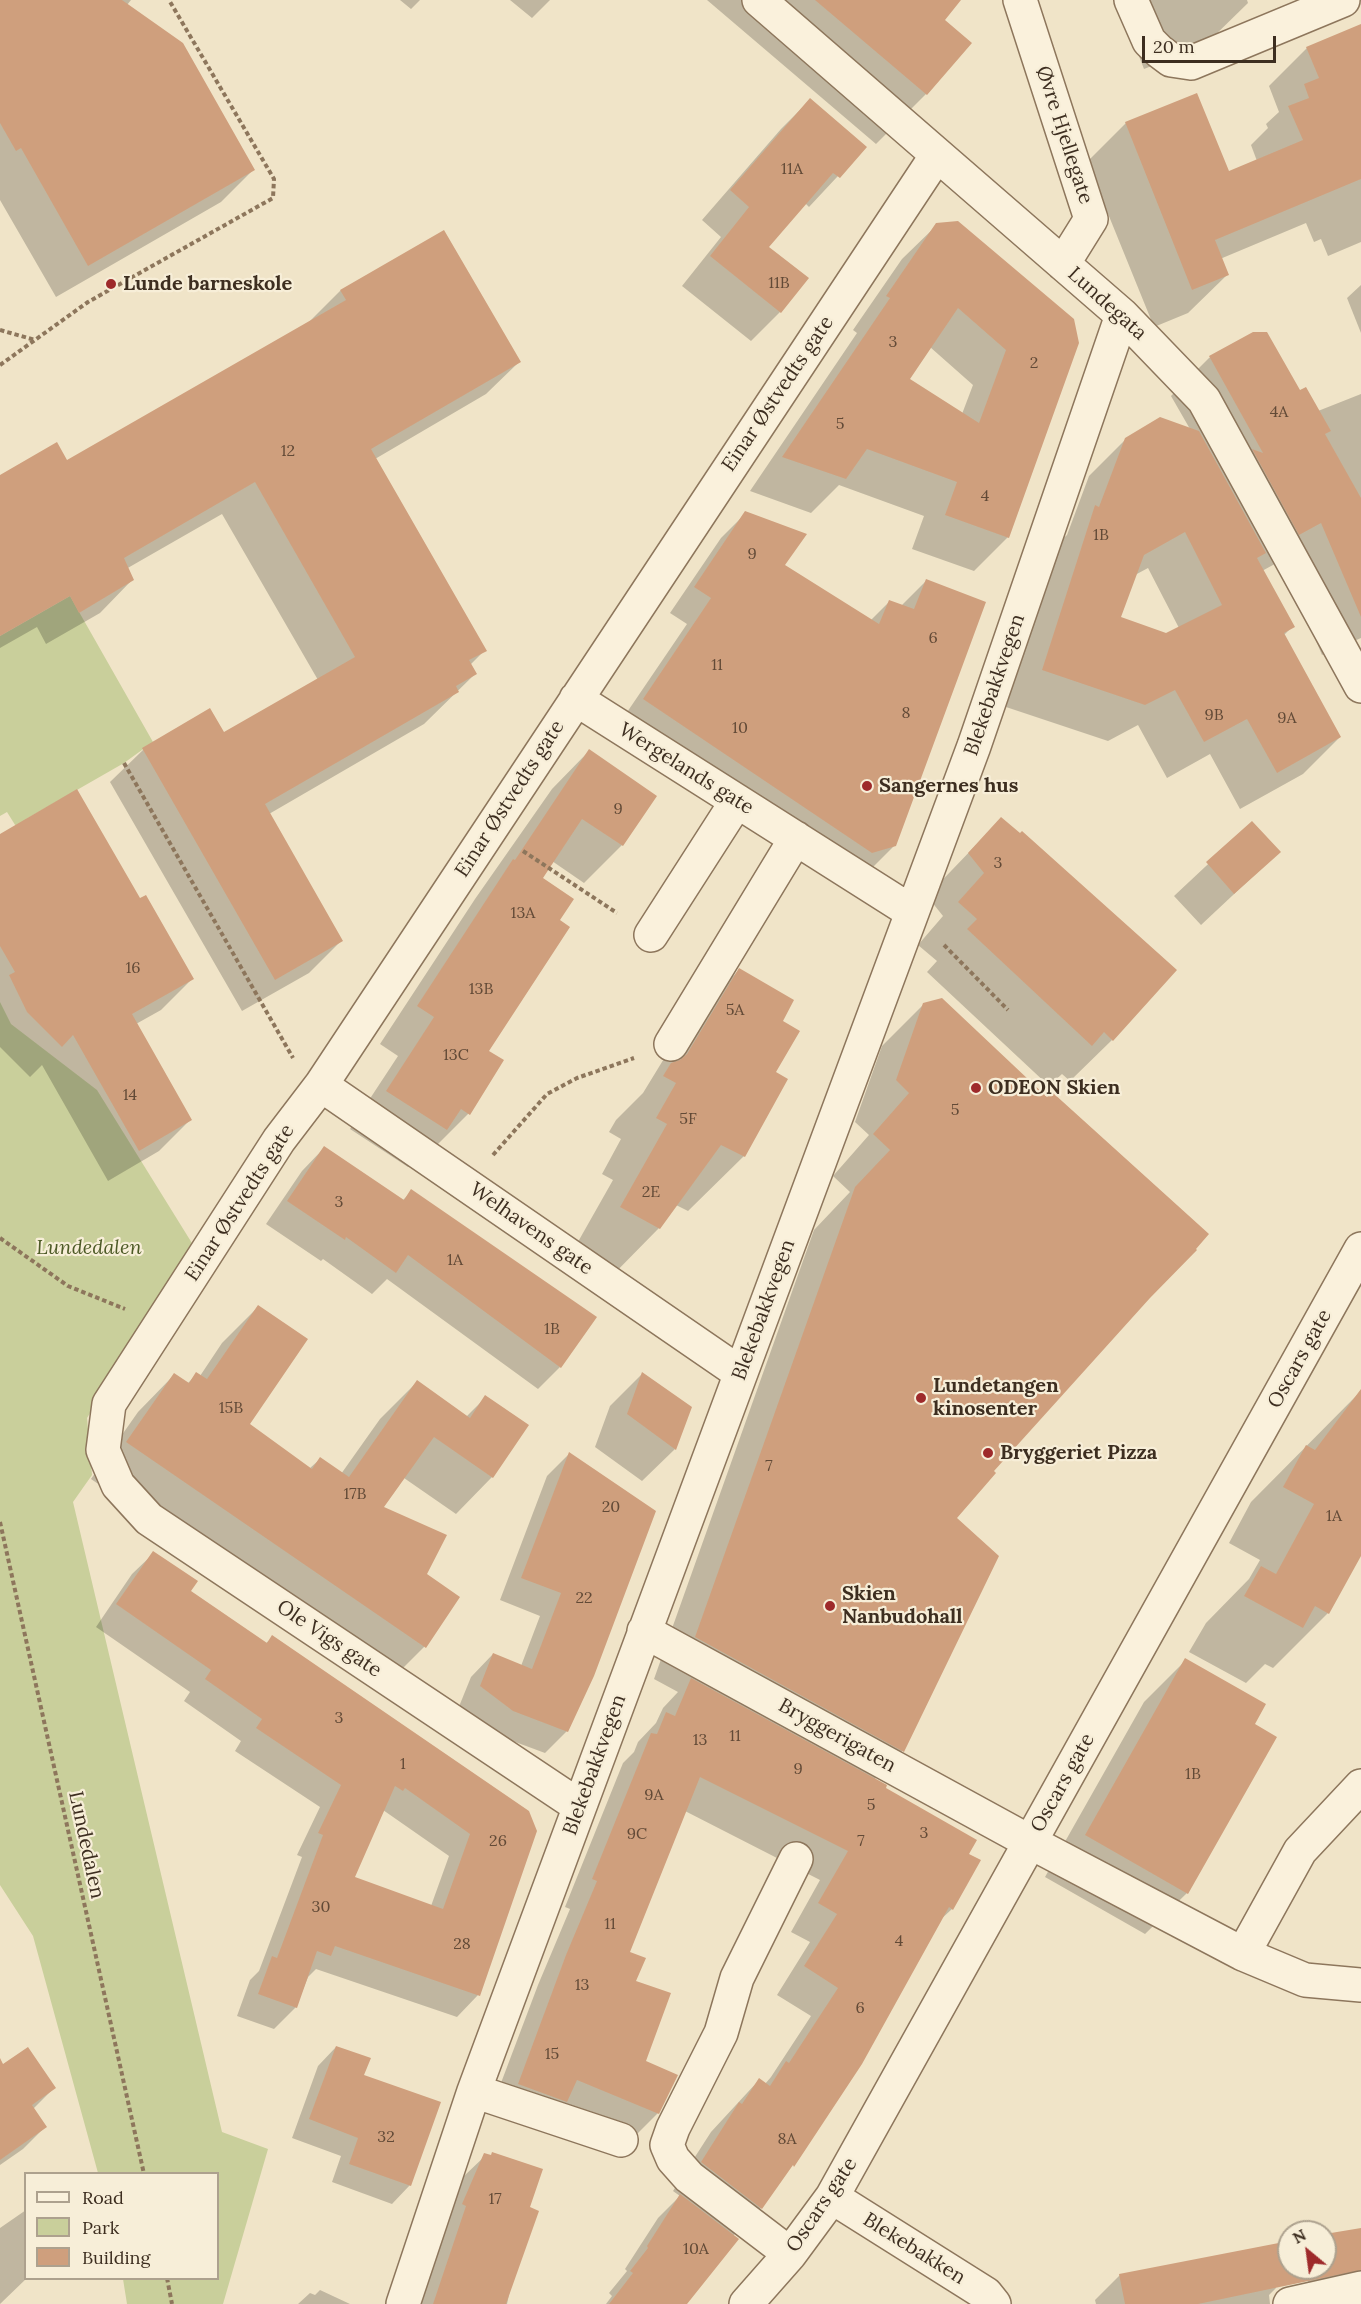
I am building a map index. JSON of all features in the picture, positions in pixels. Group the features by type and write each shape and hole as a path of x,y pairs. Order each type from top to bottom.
{"street":[{"name":"Lundegata","path":"759,0 1122,315 1204,399 1361,686"},
{"name":"Øvre Hjellegate","path":"1020,0 1091,219 1063,264"},
{"path":"1131,0 1149,41 1171,60 1191,63 1309,7 1343,0"},
{"name":"Einar Østvedts gate","path":"103,1450 109,1404 279,1140 321,1084 937,155"},
{"name":"Blekebakkvegen","path":"403,2304 474,2091 974,746 1122,315"},
{"name":"Wergelands gate","path":"576,699 912,912"},
{"path":"651,935 737,801"},
{"path":"671,1044 796,838"},
{"name":"Welhavens gate","path":"321,1084 740,1373"},
{"name":"Oscars gate","path":"747,2304 832,2197 1361,1250"},
{"name":"Ole Vigs gate","path":"103,1450 118,1485 149,1519 579,1806"},
{"name":"Bryggerigaten","path":"644,1631 1030,1842 1244,1954 1305,1980 1361,1986"},
{"path":"1244,1954 1300,1851 1361,1786"},
{"path":"789,2254 689,2177 673,2159 667,2145 673,2128 721,2033 737,1978 796,1859"},
{"path":"474,2091 621,2140"},
{"name":"Blekebakken","path":"832,2197 986,2294 994,2304"},
{"path":"1290,2304 1361,2288"}],"path":[{"path":"0,365 88,302 273,198 274,179 169,0"},
{"path":"0,330 36,340"},
{"path":"124,763 301,1071 321,1084"},
{"path":"489,830 651,935"},
{"path":"912,912 1008,1010"},
{"path":"467,1185 547,1094 577,1078 671,1044"},
{"path":"0,1238 68,1286 162,1324"},
{"name":"Lundedalen","path":"0,1522 144,2172"},
{"path":"167,2280 172,2304"}],"green space":[{"path":"70,596 153,742 124,763 28,818 17,828 7,812 0,816 0,636"},
{"name":"Lundedalen","path":"0,1002 11,1024 97,1090 195,1248 87,1418 92,1475 73,1502 222,2132 268,2149 223,2304 127,2304 123,2280 219,2280 219,2172 98,2172 33,1936 0,1885"}],"building":[{"path":"0,0 122,0 183,43 255,170 88,266 21,148 16,151 0,123"},
{"path":"815,0 961,0 945,20 972,43 927,95"},
{"path":"1361,24 1361,179 1215,240 1229,275 1192,290 1125,122 1197,93 1229,171 1303,140 1288,106 1309,98 1304,84 1319,78 1306,47"},
{"path":"810,98 867,147 840,178 833,173 769,247 809,278 781,313 710,256 749,207 730,190"},
{"path":"958,221 1074,319 1079,343 1009,538 945,515 957,482 867,449 846,479 782,457 890,298 886,296 936,223","holes":["958,308 1006,350 979,423 910,379"]},
{"path":"444,230 521,362 371,449 487,651 469,660 477,674 456,686 459,692 265,804 343,941 275,980 142,748 210,708 224,732 355,657 255,482 124,558 134,580 79,613 70,596 0,636 0,475 57,442 67,460 346,300 340,290"},
{"path":"1253,332 1267,332 1300,390 1306,387 1331,431 1325,434 1361,498 1361,617 1321,523 1299,535 1252,449 1263,453 1209,356"},
{"path":"1160,417 1199,431 1266,553 1257,558 1295,627 1284,633 1341,737 1277,773 1247,719 1204,742 1175,690 1145,705 1042,670 1095,505 1099,507 1125,438","holes":["1185,532 1222,605 1166,633 1121,617 1144,555"]},
{"path":"745,511 807,534 785,565 879,624 889,600 914,609 926,579 986,602 896,846 872,853 643,699 711,598 694,587"},
{"path":"589,749 657,796 623,846 582,819 543,878 574,899 560,920 570,927 489,1051 504,1060 470,1115 461,1109 447,1130 386,1091 434,1017 417,1006 513,859 515,860"},
{"path":"77,789 140,898 146,895 194,979 132,1014 192,1120 139,1151 73,1035 62,1047 27,1012 9,975 15,972 0,946 0,834"},
{"path":"1001,817 1020,833 1022,831 1177,970 1113,1041 1104,1032 1092,1046 967,929 977,919 958,902 984,873 968,853"},
{"path":"1252,821 1281,852 1234,894 1206,862"},
{"path":"739,968 794,1000 783,1021 800,1031 776,1072 788,1079 745,1157 721,1145 660,1229 620,1207 667,1124 656,1118 676,1083 663,1076 671,1063 687,1054"},
{"name":"Lundetangen kinosenter","path":"942,998 1047,1097 1052,1092 1209,1234 1197,1250 1150,1298 994,1471 996,1473 957,1518 999,1556 904,1752 695,1637 855,1187 890,1150 873,1134 909,1093 896,1080 923,1003"},
{"path":"324,1146 404,1200 411,1189 597,1317 561,1368 408,1255 396,1273 346,1237 345,1240 287,1201"},
{"path":"258,1305 308,1339 250,1424 312,1469 320,1457 349,1477 417,1380 470,1418 485,1395 529,1425 493,1478 434,1437 384,1507 447,1535 427,1574 460,1597 426,1648 126,1442 174,1373 189,1383 196,1372 207,1379"},
{"path":"642,1372 692,1407 676,1450 627,1414"},
{"path":"1361,1389 1361,1556 1329,1614 1315,1606 1303,1628 1244,1596 1261,1566 1276,1574 1314,1504 1283,1487 1306,1445 1315,1450"},
{"path":"569,1452 656,1511 594,1676 568,1732 513,1711 480,1686 493,1653 532,1669 561,1593 521,1578"},
{"path":"153,1551 198,1581 191,1591 267,1643 272,1635 529,1811 537,1831 480,1996 335,1946 331,1956 317,1951 297,2008 258,1994 272,1956 277,1958 323,1835 318,1833 341,1785 256,1728 262,1719 205,1679 211,1670 116,1604","holes":["395,1786 403,1791 405,1788 470,1834 443,1909 355,1877"]},
{"path":"1185,1658 1266,1704 1255,1724 1277,1737 1188,1894 1085,1835"},
{"path":"691,1678 887,1785 886,1788 977,1840 969,1854 981,1860 953,1910 949,1907 862,2064 794,2167 793,2165 762,2209 701,2162 739,2102 742,2104 759,2078 770,2086 786,2061 789,2063 838,1988 804,1966 837,1914 818,1903 848,1851 700,1777 630,1952 646,1958 636,1981 671,1993 646,2061 678,2075 659,2114 577,2080 567,2102 518,2084 566,1955 597,1881 592,1879 651,1733 657,1734 666,1712 675,1716"},
{"path":"336,2046 371,2058 364,2075 441,2102 411,2186 349,2164 358,2138 309,2119"},
{"path":"28,2047 56,2088 32,2105 47,2127 0,2160 0,2058 3,2064"},
{"path":"492,2152 543,2169 530,2207 539,2211 506,2304 433,2304 466,2206 462,2204 484,2153 491,2155"},
{"path":"680,2194 739,2239 687,2304 609,2304 633,2273 630,2271 648,2248 647,2246"},
{"path":"1361,2228 1361,2270 1337,2275 1337,2232"},
{"path":"1277,2243 1277,2280 1313,2280 1198,2304 1125,2304 1119,2274"}],"place":[{"name":"Lunde barneskole","path":"111,284"},
{"name":"Sangernes hus","path":"867,786"},
{"name":"ODEON Skien","path":"976,1088"},
{"name":"Lundetangen kinosenter","path":"921,1398"},
{"name":"Bryggeriet Pizza","path":"988,1453"},
{"name":"Skien Nanbudohall","path":"830,1606"}]}
